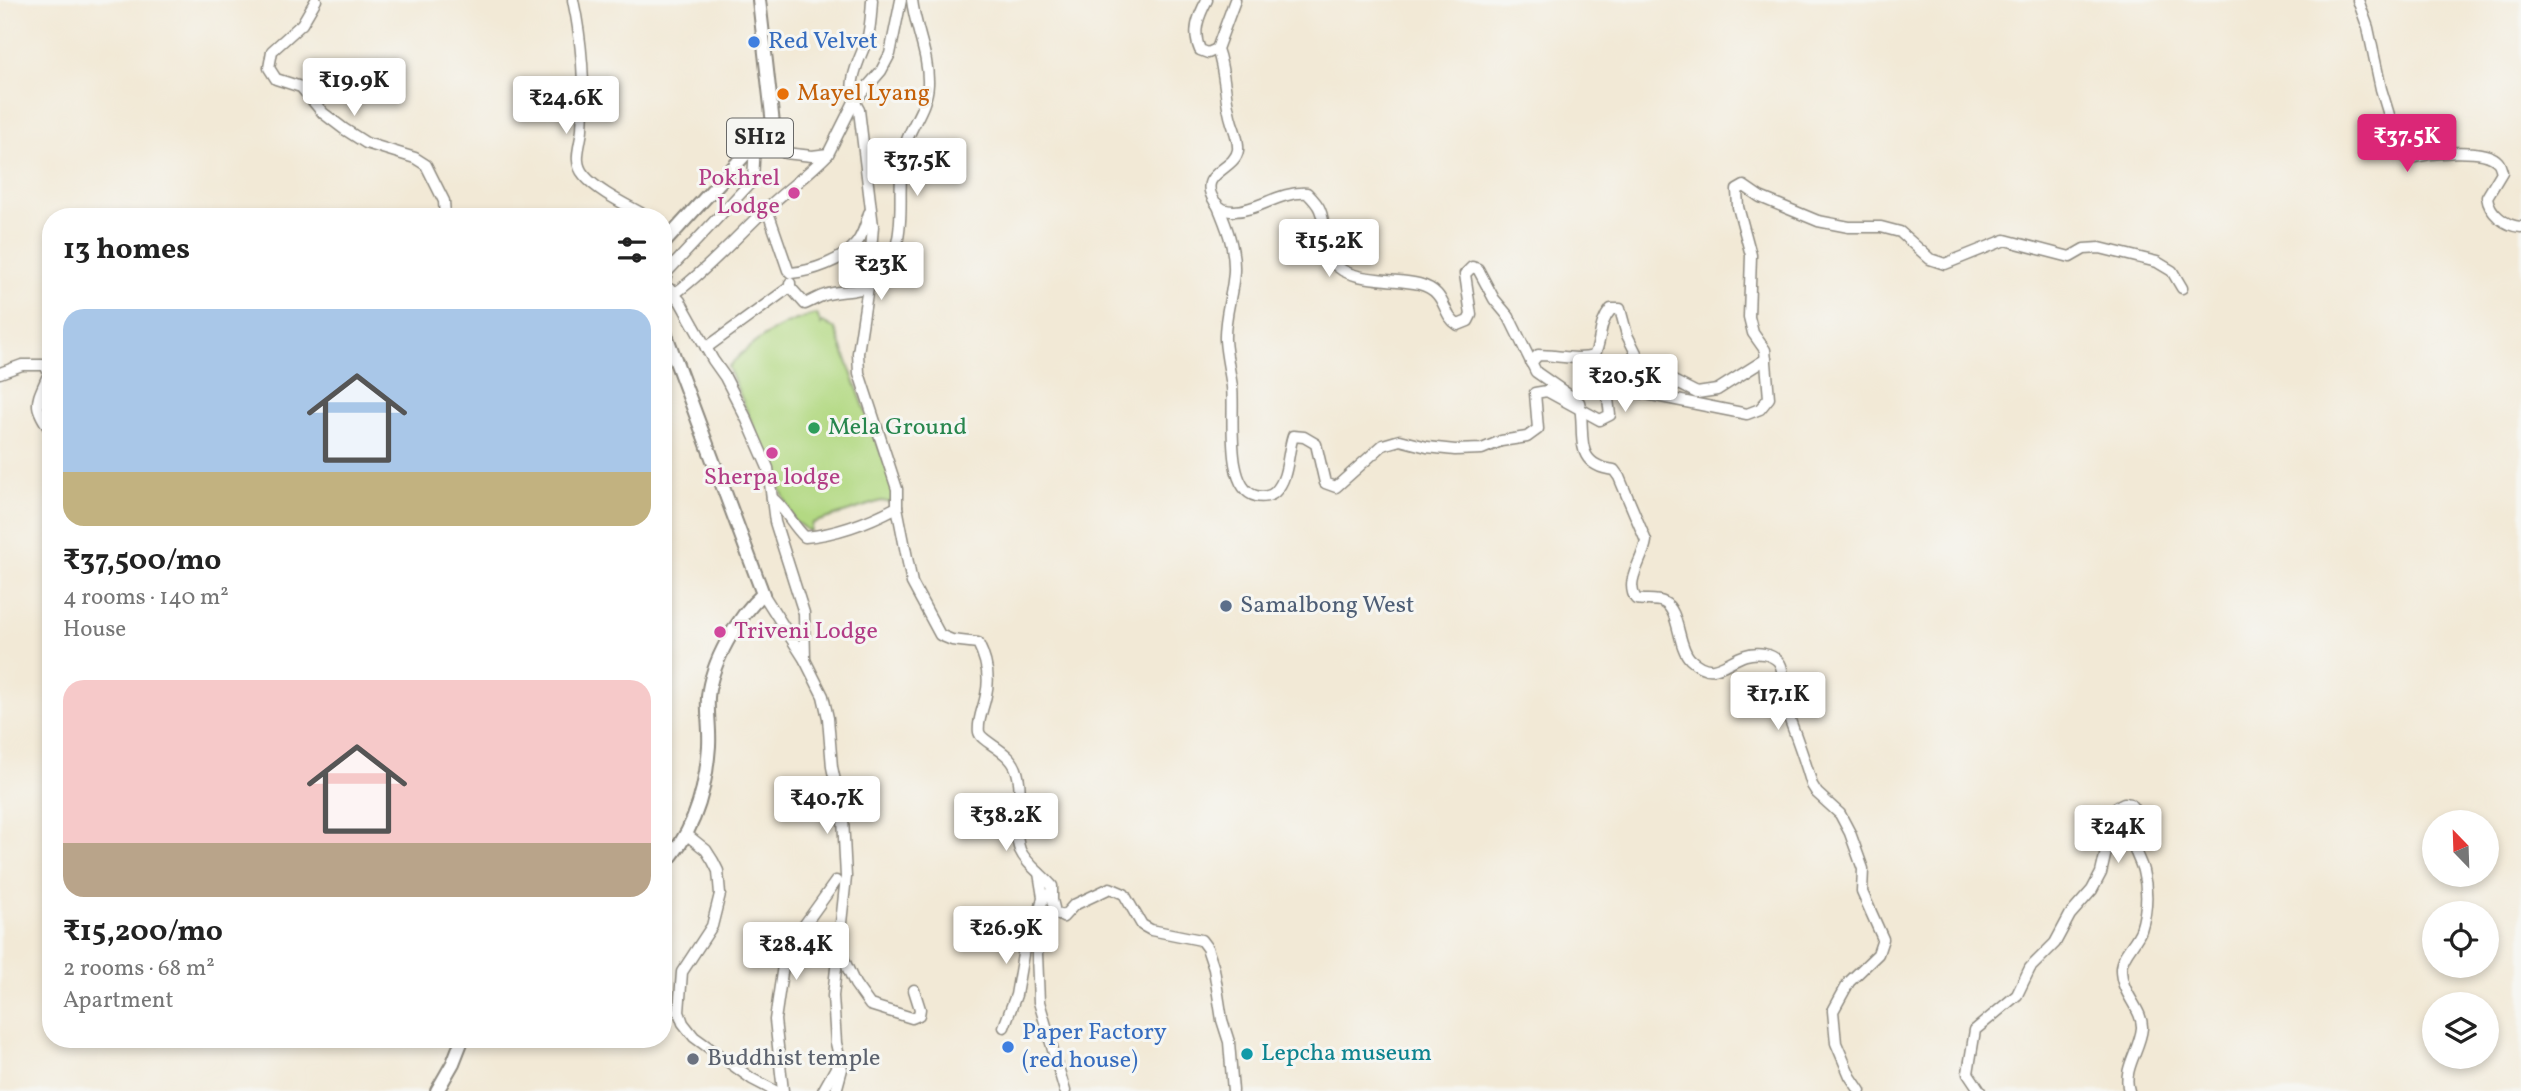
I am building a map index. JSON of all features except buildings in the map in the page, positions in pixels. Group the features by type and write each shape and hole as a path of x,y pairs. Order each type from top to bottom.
{"main road":[{"name":"SH12","path":"672,226 773,124 759,0"},
{"path":"672,351 763,594 741,617 712,679 708,696 709,745 706,777 697,811 686,834 672,853"},
{"path":"437,1091 459,1048"}],"street":[{"path":"316,0 302,24 272,51 269,68 276,79 301,88 323,113 366,143 415,158 426,165 444,201 444,208"},
{"path":"573,0 580,33 583,107 582,134 577,158 584,175 633,208"},
{"path":"872,0 872,21 852,86 854,102 859,110 873,226 868,287 858,353 859,373 897,489 897,507 912,583 940,635 952,640 978,643 986,659 987,692 979,733 983,740 1002,749 1016,767 1020,786 1017,832 1021,851 1052,887 1055,912 1063,917 1074,905 1110,888 1124,894 1142,925 1151,930 1201,940 1207,948 1214,969 1222,1020 1229,1042 1233,1091"},
{"path":"672,291 677,292 688,284 828,154 854,102 881,71 890,54 901,0"},
{"path":"764,211 773,225 788,270 790,287 805,304 825,295 868,287 888,267 900,235 901,166 904,147 918,120 928,86 925,54 912,0"},
{"path":"1207,0 1195,27 1196,40 1200,50 1208,53 1217,49"},
{"path":"1234,0 1217,49 1227,106 1238,140 1238,152 1233,162 1213,177 1210,184 1211,195 1217,204 1223,210 1234,211 1296,192 1307,193 1320,208 1328,253 1333,263 1355,276 1401,281 1433,289 1441,298 1452,322 1458,325 1468,321 1471,315 1465,274 1472,267 1478,269 1494,299 1509,317 1536,372 1574,397 1581,409 1582,443 1590,462 1598,468 1614,470 1619,477 1643,528 1646,541 1631,582 1631,592 1636,599 1663,602 1674,615 1683,649 1689,658 1710,670 1721,668 1743,654 1753,652 1770,655 1779,661 1783,671 1781,692 1812,785 1840,814 1850,834 1863,869 1862,892 1883,939 1878,954 1849,982 1833,1012 1836,1043 1850,1076 1860,1091"},
{"path":"2358,0 2368,28 2381,89 2401,154 2408,159 2432,152 2448,151 2490,155 2499,163 2502,172 2487,197 2488,207 2503,221 2521,227"},
{"path":"773,124 785,153 813,156 828,154"},
{"path":"672,267 753,180 755,144"},
{"path":"1217,204 1232,246 1234,271 1225,330 1226,361 1232,385 1232,440 1242,486 1250,495 1261,498 1274,493 1284,479 1293,436 1304,437 1316,444 1325,483 1336,487 1383,445 1400,440 1455,450 1482,449 1501,441 1527,437 1538,429 1535,393 1547,391 1600,420 1609,415 1607,390 1622,389 1747,414 1760,409 1769,398 1765,350 1753,333 1749,317 1751,255 1738,207 1737,190 1744,186 1760,197 1818,221 1849,227 1881,227 1900,232 1930,259 1945,264 2005,240 2070,257 2084,249 2100,248 2157,262 2172,271 2182,288"},
{"path":"788,270 807,271 849,250 863,232 872,206"},
{"path":"706,348 790,287"},
{"path":"672,294 680,300 725,376 768,468 775,522 804,613 805,660"},
{"path":"1531,363 1538,355 1581,360 1594,356 1598,348 1602,319 1611,309 1619,309 1627,335 1642,365 1697,393 1717,390 1766,359"},
{"path":"0,373 22,365 42,365"},
{"path":"42,389 37,401 38,412 42,418"},
{"path":"772,498 784,508 796,528 806,537 844,529 897,507"},
{"path":"763,594 805,660 823,696 828,718 832,767 843,818 846,877 832,996 836,1043 842,1069 836,1091"},
{"path":"1980,1091 1968,1073 1975,1030 2017,995 2030,968 2055,943 2070,915 2092,890 2101,873 2115,813 2118,806 2124,803 2130,804 2137,815 2133,844 2143,870 2147,892 2140,934 2121,965 2125,990 2141,1017 2142,1029 2127,1072 2129,1091"},
{"path":"686,834 706,850 713,861 718,870 720,894 712,926 682,972 679,1012 683,1023 694,1037 752,1079 775,1091"},
{"path":"1039,873 1043,897 1037,930 1039,1002 1065,1091"},
{"path":"783,1091 775,1020 785,952 836,881"},
{"path":"1004,1027 1016,995 1026,937 1037,930"},
{"path":"838,947 855,984 870,1005 912,1018 919,1015 920,1009 914,990"},
{"path":"823,1091 837,1066 839,1053"}],"green space":[{"name":"Mela Ground","path":"817,314 821,325 823,322 835,329 895,490 894,503 881,501 812,523 810,532 794,521 728,367 747,348 768,333"}],"place":[{"name":"Red Velvet","path":"754,42"},
{"name":"Mayel Lyang","path":"783,94"},
{"name":"Pokhrel Lodge","path":"794,193"},
{"name":"Mela Ground","path":"814,428"},
{"name":"Sherpa lodge","path":"772,453"},
{"name":"Samalbong West","path":"1226,606"},
{"name":"Triveni Lodge","path":"720,632"},
{"name":"Paper Factory (red house)","path":"1008,1047"},
{"name":"Lepcha museum","path":"1247,1054"},
{"name":"Buddhist temple","path":"693,1059"}]}
